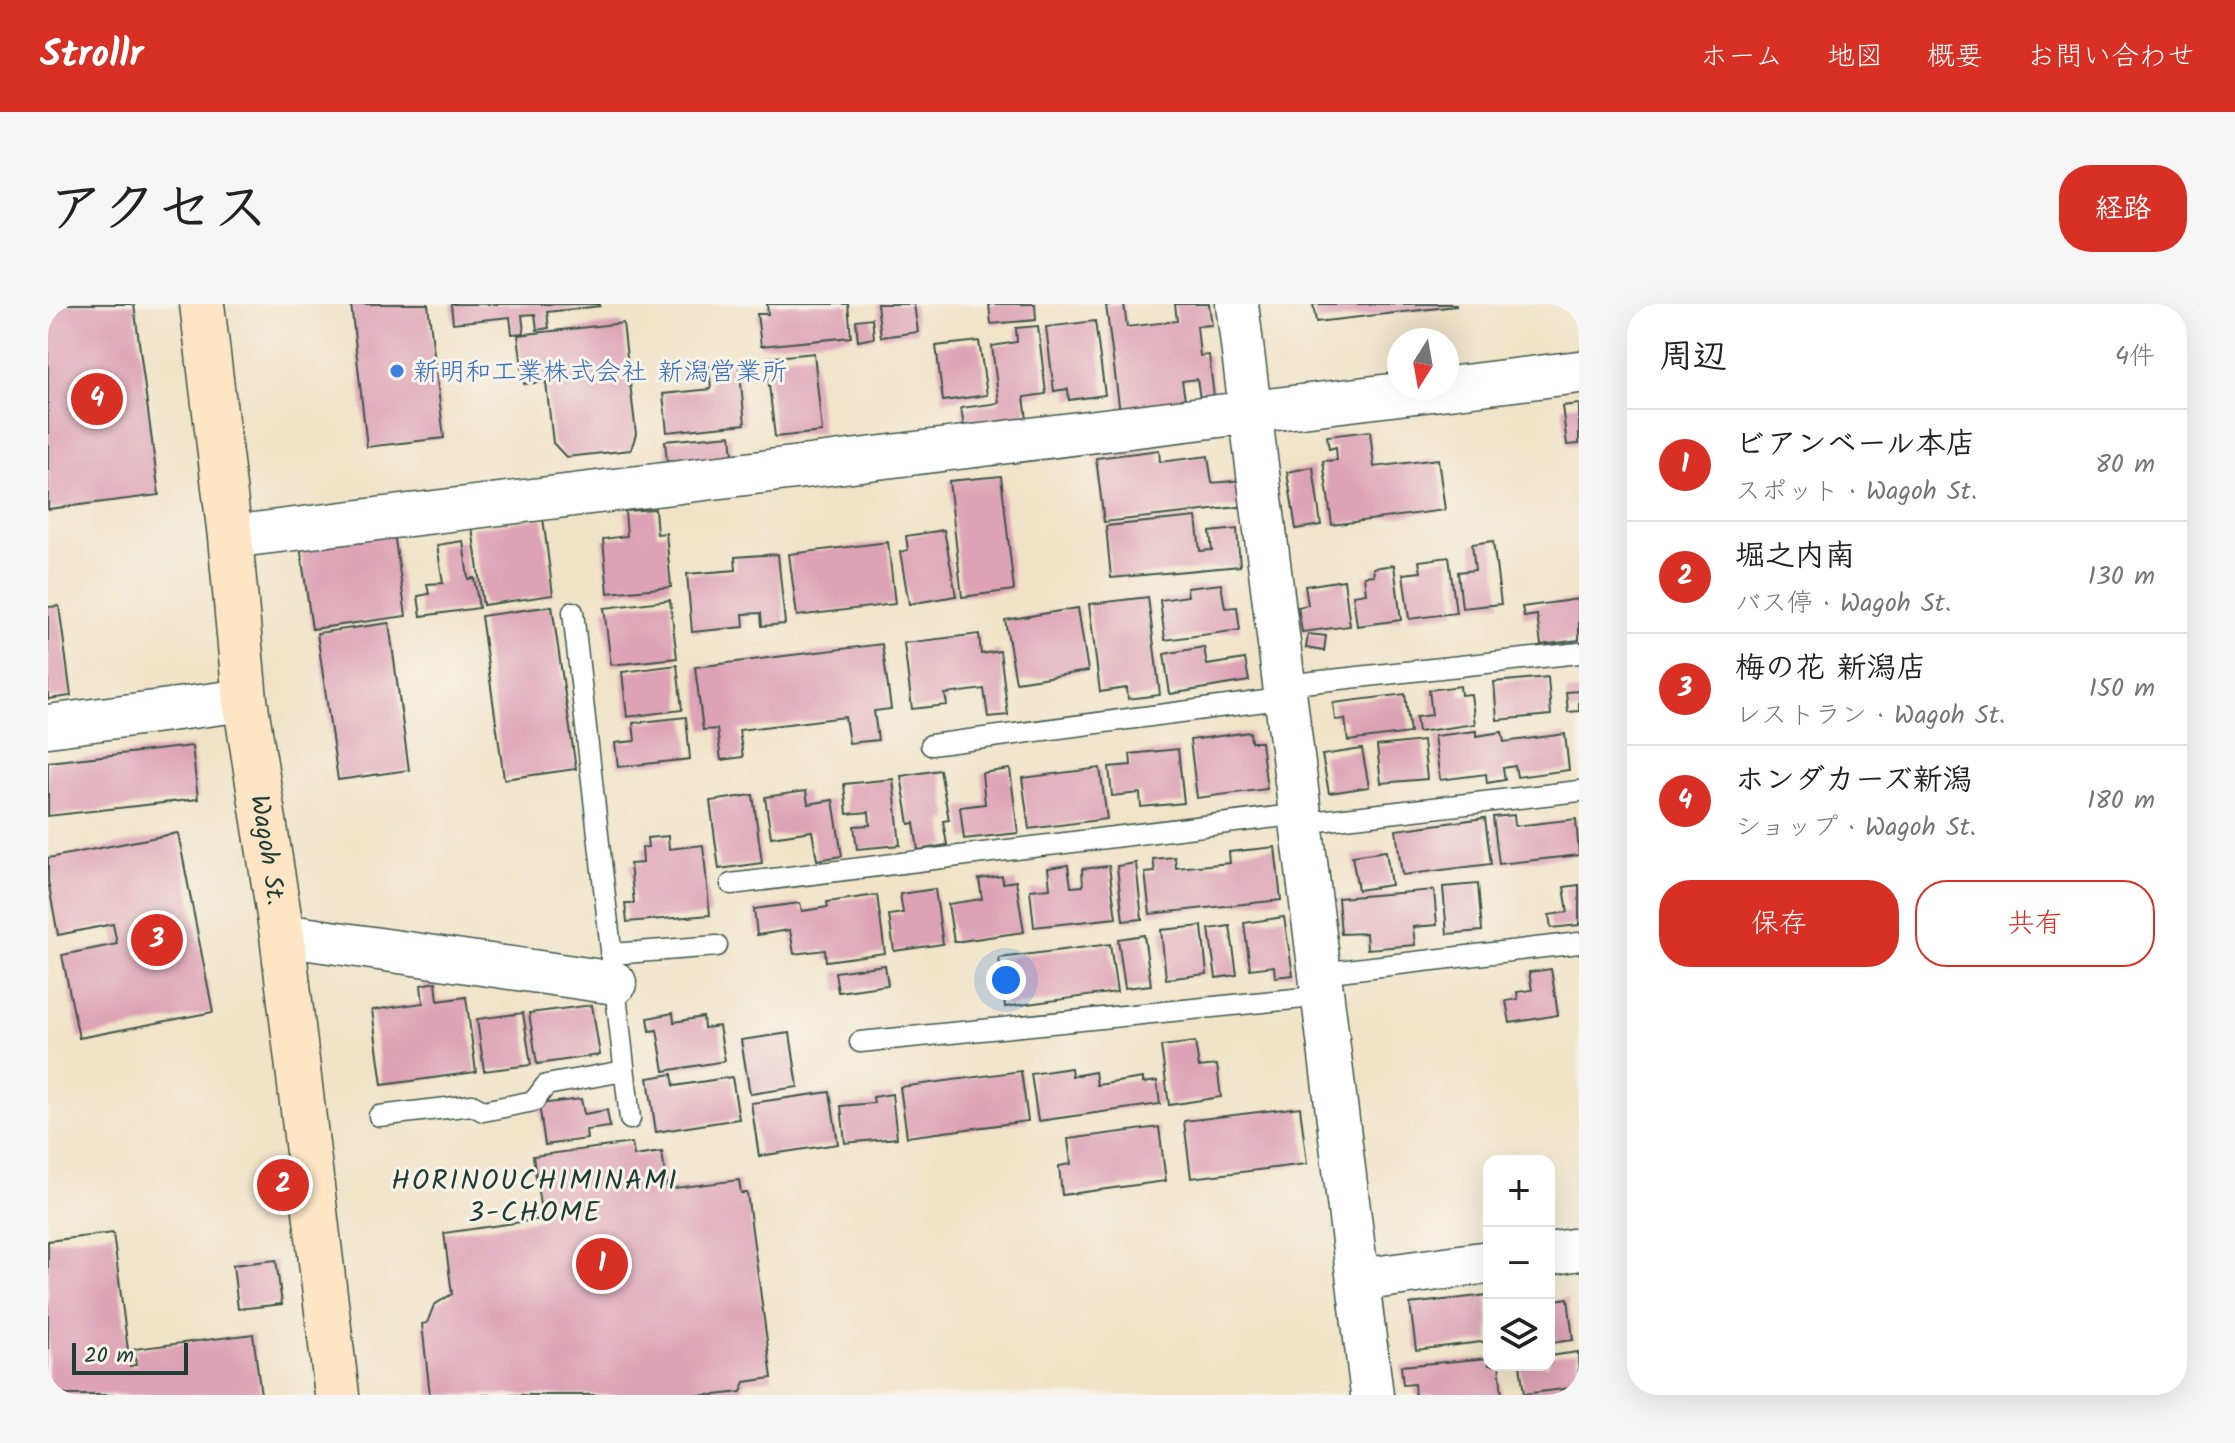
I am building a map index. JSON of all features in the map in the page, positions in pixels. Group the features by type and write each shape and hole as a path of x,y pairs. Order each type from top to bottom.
{"main road":[{"name":"Wagoh St.","path":"202,304 230,537 245,700 282,935 337,1395"}],"street":[{"path":"1237,304 1372,1395"},
{"path":"230,537 1579,372"},
{"path":"48,726 245,700"},
{"path":"282,935 613,969"},
{"path":"1555,1253 1579,1249"},
{"path":"1359,1280 1483,1263"}],"lane":[{"path":"573,612 630,1119"},
{"path":"931,745 1286,692 1579,653"},
{"path":"731,884 1579,791"},
{"path":"860,1042 1322,985 1579,943"},
{"path":"613,969 717,946"},
{"path":"379,1116 472,1105 483,1111 534,1101 546,1085 624,1071"}],"building":[{"path":"48,304 134,304 159,495 48,509"},
{"name":"新明和工業株式会社 新潟営業所","path":"351,304 428,304 444,438 367,447"},
{"path":"451,304 600,306 547,312 549,328 537,330 535,314 522,315 524,333 512,334 510,317 453,323"},
{"path":"767,304 848,304 851,337 761,346 757,314 768,314"},
{"path":"877,304 914,304 918,332 881,337"},
{"path":"989,304 1035,304 1036,320 991,324"},
{"path":"1124,304 1127,327 1177,321 1175,304 1209,304 1212,325 1197,326 1200,356 1209,355 1214,397 1200,399 1197,379 1182,381 1186,405 1120,413 1106,305"},
{"path":"1313,304 1456,304 1456,306 1316,322"},
{"path":"872,318 874,338 858,341 856,320"},
{"path":"1095,321 1105,395 1069,400 1068,389 1054,391 1046,327"},
{"path":"623,323 636,434 631,450 566,457 553,443 546,382 524,384 518,335"},
{"path":"1038,326 1046,394 1024,397 1028,427 965,434 961,408 999,403 992,346 1017,342 1016,328"},
{"path":"979,341 987,395 943,401 936,346"},
{"path":"814,353 822,432 775,437 766,358"},
{"path":"739,364 745,424 667,432 663,394 711,389 709,367"},
{"path":"1579,404 1579,444 1567,445 1562,406"},
{"path":"1370,431 1374,467 1438,459 1445,510 1332,525 1323,461 1337,460 1336,447 1329,449 1327,436"},
{"path":"731,435 733,456 667,462 665,441"},
{"path":"1159,450 1160,462 1208,456 1212,483 1244,480 1247,506 1104,522 1096,458"},
{"path":"1313,467 1321,525 1296,529 1287,472"},
{"path":"1001,476 1014,590 962,597 949,481"},
{"path":"655,509 657,534 666,533 671,587 608,593 603,539 627,536 625,511"},
{"path":"1196,517 1200,551 1212,550 1210,532 1237,529 1240,566 1111,578 1106,526"},
{"path":"543,518 553,595 483,605 472,528"},
{"path":"944,530 956,596 909,604 900,552 908,550 906,536"},
{"path":"394,533 406,616 312,629 300,546"},
{"path":"463,541 468,579 474,578 479,608 421,616 418,596 429,594 427,584 443,583 437,545"},
{"path":"1493,541 1501,604 1462,608 1458,572 1475,570 1472,544"},
{"path":"888,542 895,604 797,616 789,554"},
{"path":"778,554 785,624 762,626 761,613 743,614 744,627 692,632 687,574 736,570 735,557"},
{"path":"1449,557 1456,613 1409,619 1403,574 1421,572 1419,561"},
{"path":"1394,565 1401,620 1357,626 1353,595 1366,593 1364,576 1374,575 1373,568"},
{"path":"1344,580 1350,626 1302,632 1298,607 1308,605 1305,586"},
{"path":"1221,584 1225,608 1237,607 1240,630 1165,640 1160,600 1188,596 1187,588"},
{"path":"1148,597 1160,695 1128,699 1127,688 1100,692 1089,604"},
{"path":"1579,599 1579,640 1541,645 1537,615 1524,617 1522,607"},
{"path":"670,600 677,658 611,665 604,608"},
{"path":"59,606 71,696 48,699 48,607"},
{"path":"552,606 576,769 504,779 481,616"},
{"path":"1078,608 1088,671 1016,682 1005,620"},
{"path":"389,623 409,770 338,780 317,633"},
{"path":"979,634 981,654 1000,651 1008,715 988,717 984,689 945,694 947,705 912,709 904,643"},
{"path":"1308,634 1326,636 1324,651 1306,648"},
{"path":"882,644 891,709 874,711 878,740 849,743 845,717 739,730 743,757 721,760 717,729 703,730 695,667"},
{"path":"1204,647 1207,665 1245,659 1249,681 1170,694 1164,654"},
{"path":"677,665 682,710 627,717 622,672"},
{"path":"1548,677 1551,715 1497,720 1494,682"},
{"path":"1460,686 1461,695 1471,694 1475,724 1418,732 1416,717 1432,715 1429,690"},
{"path":"1579,691 1579,711 1568,712 1566,692"},
{"path":"1405,694 1410,733 1348,741 1345,719 1335,720 1333,703"},
{"path":"686,717 690,759 618,767 615,743 635,741 633,723"},
{"path":"1476,731 1476,736 1502,732 1504,742 1565,734 1569,770 1517,777 1515,766 1503,768 1505,780 1487,783 1486,774 1440,780 1434,736"},
{"path":"1250,732 1251,742 1261,742 1267,789 1197,798 1190,740"},
{"path":"1423,741 1427,779 1381,783 1377,746"},
{"path":"192,746 198,799 48,816 48,762"},
{"path":"1178,749 1184,803 1141,807 1140,793 1112,796 1109,767 1131,765 1130,754"},
{"path":"1362,749 1369,787 1329,793 1322,755"},
{"path":"1100,768 1107,819 1029,829 1022,778"},
{"path":"1010,769 1018,833 964,839 960,807 985,804 982,773"},
{"path":"940,770 949,820 943,821 947,845 918,850 914,823 909,824 901,776"},
{"path":"893,779 900,845 857,849 854,826 870,825 869,812 847,814 844,784"},
{"path":"806,791 808,804 833,800 842,856 817,860 812,831 771,837 765,797"},
{"path":"753,795 762,863 719,869 710,801"},
{"path":"1514,815 1515,826 1576,819 1579,855 1499,864 1493,817"},
{"path":"1485,818 1491,864 1402,875 1396,830"},
{"path":"178,833 213,1012 79,1038 62,955 117,944 113,924 58,935 48,881 48,858"},
{"path":"668,836 669,849 703,845 710,915 627,922 625,903 634,903 630,864 643,863 642,848 648,847 647,838"},
{"path":"1275,847 1281,900 1150,914 1145,873 1155,872 1153,859 1175,857 1176,868 1230,863 1229,852"},
{"path":"1386,851 1391,885 1358,890 1352,856"},
{"path":"1136,863 1142,919 1123,921 1117,866"},
{"path":"1068,865 1071,887 1083,886 1082,869 1109,866 1116,918 1034,927 1030,890 1050,888 1048,868"},
{"path":"1002,876 1003,883 1016,881 1024,932 954,942 948,904 982,899 979,879"},
{"path":"1478,884 1482,931 1447,934 1443,887"},
{"path":"1579,885 1579,925 1551,928 1549,915 1568,912 1564,887"},
{"path":"935,889 943,944 894,951 889,915 903,913 900,894"},
{"path":"1434,890 1437,925 1413,927 1415,945 1367,949 1366,933 1341,934 1338,898"},
{"path":"877,895 885,953 826,961 825,950 794,954 790,930 757,935 754,909 800,903 802,911 828,907 827,902"},
{"path":"1284,917 1293,975 1275,977 1274,966 1250,969 1244,923"},
{"path":"1202,926 1207,974 1166,979 1161,930"},
{"path":"1230,926 1237,975 1216,978 1209,929"},
{"path":"1144,935 1151,985 1125,988 1118,939"},
{"path":"1110,944 1117,992 1005,1007 999,958"},
{"path":"885,965 888,985 838,992 835,972"},
{"path":"1551,969 1558,1015 1510,1023 1506,1001 1518,999 1517,992 1532,990 1529,972"},
{"path":"436,982 438,1001 466,997 476,1072 382,1085 372,1010 423,1003 421,985"},
{"path":"592,1005 600,1055 537,1064 529,1013"},
{"path":"523,1013 531,1065 484,1071 477,1019"},
{"path":"673,1013 674,1022 703,1017 704,1028 719,1026 725,1061 664,1071 657,1030 650,1031 648,1018"},
{"path":"790,1033 798,1087 750,1094 741,1040"},
{"path":"1195,1042 1199,1067 1217,1065 1221,1097 1169,1105 1161,1046"},
{"path":"1071,1068 1072,1076 1095,1072 1097,1085 1143,1078 1143,1083 1157,1081 1160,1104 1038,1121 1031,1074"},
{"path":"1021,1071 1028,1121 907,1137 900,1087"},
{"path":"672,1074 674,1086 732,1077 739,1119 656,1132 648,1078"},
{"path":"830,1092 838,1144 759,1156 751,1103"},
{"path":"892,1094 897,1138 845,1143 841,1106 874,1103 873,1097"},
{"path":"581,1099 584,1114 607,1110 610,1127 586,1130 587,1139 545,1145 539,1104"},
{"path":"1300,1107 1307,1164 1191,1178 1184,1121"},
{"path":"1159,1127 1166,1181 1062,1195 1059,1166 1071,1164 1068,1139"},
{"path":"632,1143 634,1156 662,1152 667,1189 739,1180 741,1193 747,1193 772,1378 745,1382 741,1392 715,1395 430,1395 422,1324 427,1323 434,1305 452,1294 444,1233 542,1219 533,1156"},
{"path":"113,1233 130,1366 136,1365 134,1349 253,1334 261,1395 48,1395 48,1241"},
{"path":"276,1260 282,1304 238,1309 233,1265"},
{"path":"1483,1295 1483,1342 1416,1350 1410,1304"},
{"path":"1568,1298 1573,1340 1555,1342 1555,1300"},
{"path":"1578,1352 1579,1387 1524,1394 1521,1371 1555,1371 1555,1355"},
{"path":"1483,1359 1483,1371 1500,1371 1502,1395 1415,1395 1414,1384 1403,1385 1401,1366"}],"place":[{"name":"新明和工業株式会社 新潟営業所","path":"397,371"},
{"name":"ホンダカーズ新潟","path":"97,399"},
{"name":"梅の花 新潟店","path":"157,940"},
{"name":"堀之内南","path":"283,1185"},
{"name":"ビアンベール本店","path":"602,1264"}],"district":[{"name":"HORINOUCHIMINAMI 3-CHOME","path":"535,1195"}]}
